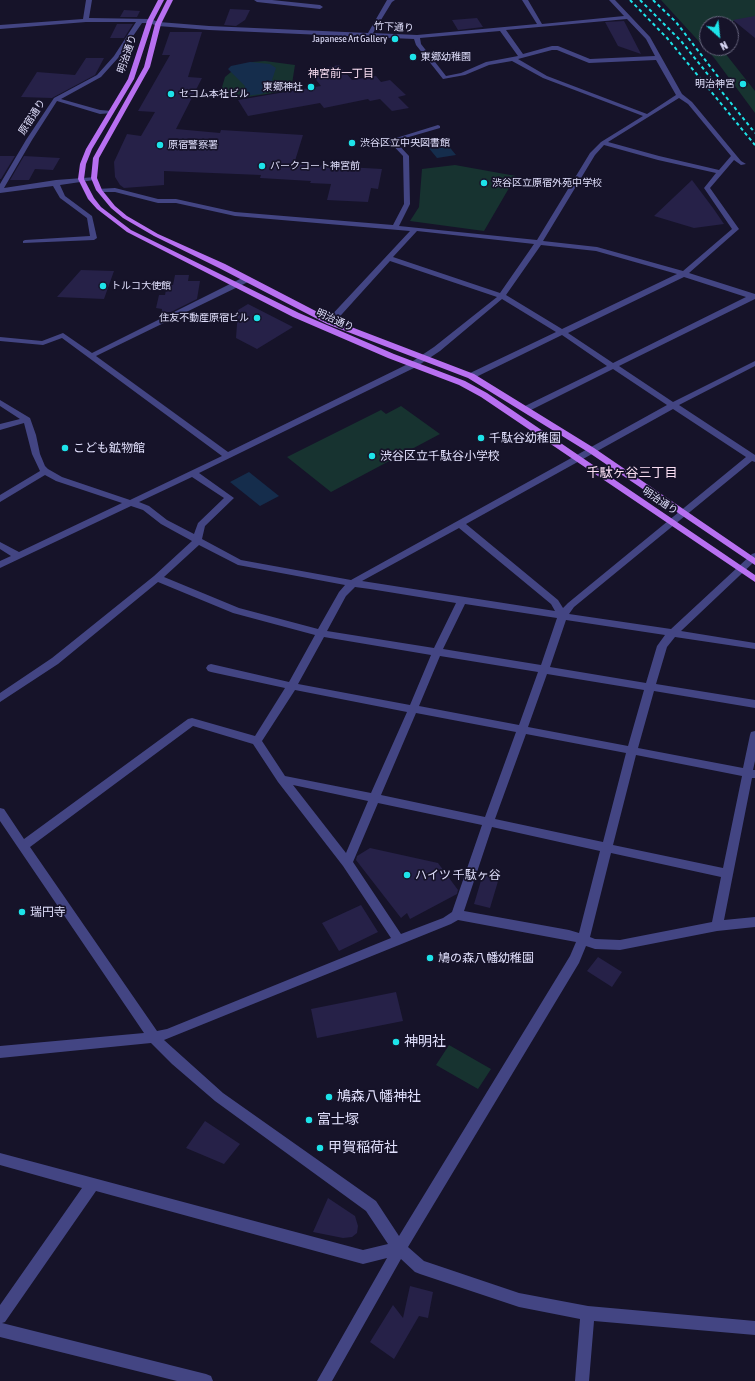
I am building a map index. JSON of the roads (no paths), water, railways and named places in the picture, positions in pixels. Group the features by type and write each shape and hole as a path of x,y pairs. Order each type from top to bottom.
{"main road":[{"name":"明治通り","path":"161,0 150,21 131,79 110,112 85,157 81,179 85,189 95,203 111,218 129,230 302,318 413,365 462,383 484,395 755,579"},
{"name":"明治通り","path":"170,0 158,24 146,67 99,150 95,164 94,178 99,190 113,207 136,224 330,322 471,376 591,450 684,514 754,559"}],"street":[{"path":"86,20 89,0"},
{"path":"257,0 320,7"},
{"path":"370,34 390,0 392,0"},
{"path":"525,0 540,25"},
{"path":"612,0 648,38 679,95 693,106 739,162 743,164"},
{"name":"竹下通り","path":"150,21 158,24 417,37 629,17"},
{"path":"0,27 86,20 150,21"},
{"name":"原宿通り","path":"0,191 28,140 56,99 99,76 116,57 140,21"},
{"path":"502,29 522,57"},
{"path":"417,37 418,44 445,78 463,74 488,62 513,59 555,48 589,61 658,58"},
{"path":"513,59 545,77 647,116"},
{"path":"0,565 194,473 413,365 424,358 502,296 539,242 592,154 603,143 674,100 679,95"},
{"path":"56,99 100,112 110,112"},
{"path":"395,227 408,204 406,156 393,139 438,127"},
{"path":"603,143 658,158 720,172"},
{"path":"471,376 684,274 736,229 707,188 734,156"},
{"path":"0,191 56,182 94,178"},
{"path":"25,242 94,238 90,218 62,197 57,189 56,182"},
{"path":"99,190 114,190 158,201 176,201 235,214 395,227 597,249 684,274 754,297"},
{"path":"330,322 415,229"},
{"path":"0,1052 154,1037 168,1034 398,939 447,921 457,915 562,616 571,606 672,522 753,458 563,333 502,296 388,258"},
{"path":"91,356 247,279"},
{"path":"526,409 754,297"},
{"path":"0,338 43,343 63,335 228,456"},
{"path":"257,741 292,686 342,594 354,582 673,405 755,364"},
{"path":"0,402 27,420 36,454 41,467 45,471 58,479 146,508 164,522 238,562 282,571 755,646"},
{"path":"0,427 27,420"},
{"path":"0,499 45,471"},
{"path":"0,698 55,661 157,578 197,540 201,525 230,498 194,473"},
{"path":"460,524 555,602 562,616"},
{"path":"0,545 18,556"},
{"path":"324,1381 399,1248 575,959 583,940 632,750 662,646 672,634 741,569 754,559"},
{"path":"157,578 236,611 321,633 755,704"},
{"path":"347,863 414,709 437,652 462,600"},
{"path":"211,668 292,686 751,773"},
{"path":"23,846 192,722 257,741 282,779 347,863 398,939"},
{"path":"717,926 727,874 751,773 755,735"},
{"path":"282,779 727,874"},
{"path":"0,812 154,1037 176,1060 219,1097 371,1206 399,1248 420,1267 519,1300 588,1313 755,1328"},
{"path":"457,915 569,935 595,944 620,945 717,926 755,922"},
{"path":"0,1159 363,1257 399,1248"},
{"path":"0,1317 92,1185"},
{"path":"582,1381 588,1313"},
{"path":"0,1330 206,1381"}],"water":[{"path":"250,62 270,64 276,68 272,80 275,86 273,89 261,94 244,96 245,86 228,69 231,66"},
{"path":"442,138 456,155 437,158 423,141"},
{"path":"249,472 279,496 260,506 230,482"}],"railway":[{"path":"630,0 667,38 755,145"},
{"path":"640,0 681,41 755,133"},
{"path":"653,0 676,22 726,87"}],"place":[{"name":"Japanese Art Gallery","path":"395,39"},
{"name":"東郷幼稚園","path":"413,57"},
{"name":"明治神宮","path":"743,84"},
{"name":"東郷神社","path":"311,87"},
{"name":"セコム本社ビル","path":"171,94"},
{"name":"渋谷区立中央図書館","path":"352,143"},
{"name":"原宿警察署","path":"160,145"},
{"name":"パークコート神宮前","path":"262,166"},
{"name":"渋谷区立原宿外苑中学校","path":"484,183"},
{"name":"トルコ大使館","path":"103,286"},
{"name":"住友不動産原宿ビル","path":"257,318"},
{"name":"千駄谷幼稚園","path":"481,438"},
{"name":"こども鉱物館","path":"65,448"},
{"name":"渋谷区立千駄谷小学校","path":"372,456"},
{"name":"ハイツ 千駄ヶ谷","path":"407,875"},
{"name":"瑞円寺","path":"22,912"},
{"name":"鳩の森八幡幼稚園","path":"430,958"},
{"name":"神明社","path":"396,1042"},
{"name":"鳩森八幡神社","path":"329,1097"},
{"name":"富士塚","path":"309,1120"},
{"name":"甲賀稲荷社","path":"320,1148"}],"district":[{"name":"神宮前一丁目","path":"341,74"},
{"name":"千駄ヶ谷三丁目","path":"632,473"}]}
